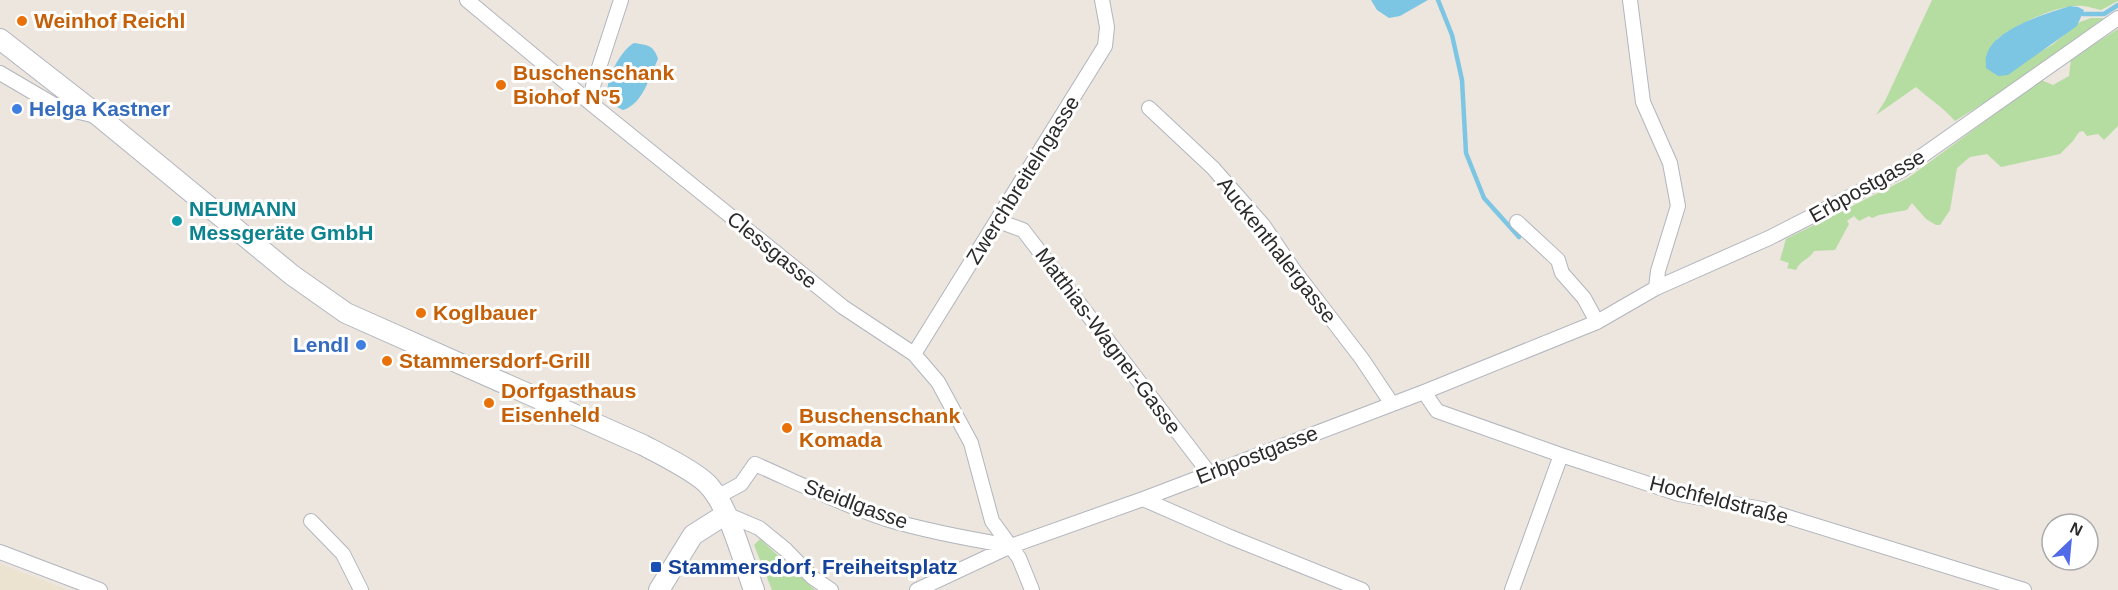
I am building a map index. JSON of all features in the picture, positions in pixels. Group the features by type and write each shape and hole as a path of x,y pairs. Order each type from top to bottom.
{"main road":[{"path":"0,39 100,117 292,275 346,313 643,445 678,464 710,486 726,514 754,590"},
{"path":"659,590 693,535 726,514"}],"street":[{"name":"Clessgasse","path":"467,0 843,307 914,354 938,382 970,443 992,521 1019,558 1032,590"},
{"path":"593,105 593,86 621,0"},
{"name":"Zwerchbreitelngasse","path":"914,354 1106,46 1107,27 1102,0"},
{"path":"1630,0 1643,102 1670,163 1678,206 1658,271 1656,288"},
{"name":"Erbpostgasse","path":"917,590 1011,546 1143,499 1424,392 1597,322 1656,288 1769,238 1902,170 2118,18"},
{"path":"0,73 58,107 100,117"},
{"name":"Auckenthalergasse","path":"1149,108 1213,168 1263,225 1392,404"},
{"name":"Matthias-Wagner-Gasse","path":"998,221 1023,230 1209,473"},
{"path":"1517,222 1558,260 1562,273 1584,298 1597,322"},
{"name":"Hochfeldstraße","path":"1424,392 1437,411 1679,494 1761,509 2024,590"},
{"path":"1512,590 1561,455"},
{"name":"Steidlgasse","path":"717,497 741,484 755,464 844,504 886,519 972,540 1011,546"},
{"path":"1143,499 1362,590"},
{"path":"726,514 759,528 786,550 812,577 831,590"},
{"path":"311,521 343,554 361,590"},
{"path":"2,553 100,590"}],"shaded area":[{"path":"0,564 6,566 68,590 0,590"}],"green space":[{"path":"1932,0 2118,1 2101,10 2073,6 2050,11 1997,39 1991,70 1998,76 2052,45 2080,22 2091,18 2104,18 2003,91 1955,121 1916,87 1876,115 1885,101"},
{"path":"2118,29 2118,126 2104,140 2098,134 2087,136 2083,131 2079,132 2060,154 2001,167 1987,154 1970,157 1957,168 1950,210 1940,225 1926,219 1912,203 1907,210 1872,218 1869,216 1859,221 1854,216 1847,221 1849,224 1835,250 1814,251 1796,270 1787,268 1789,263 1780,260 1786,239 1908,178 2041,80 2053,85 2069,76 2071,59"},
{"path":"760,539 815,590 772,590 754,545"}],"water":[{"path":"1371,0 1428,0 1400,16 1389,18 1377,10"},
{"path":"2070,6 2084,10 2077,26 2008,75 1998,76 1986,68 1987,54 2000,37 2023,23"},
{"path":"634,43 649,47 658,59 641,96 630,107 623,110 615,106 608,96 609,79 617,61"}],"waterway":[{"path":"1438,0 1452,35 1462,80 1466,153 1484,198 1519,237"},
{"path":"2083,14 2104,14 2118,5"}],"place":[{"name":"Weinhof Reichl","path":"22,21"},
{"name":"Buschenschank Biohof N°5","path":"501,85"},
{"name":"Helga Kastner","path":"17,109"},
{"name":"NEUMANN Messgeräte GmbH","path":"177,221"},
{"name":"Koglbauer","path":"421,313"},
{"name":"Lendl","path":"361,345"},
{"name":"Stammersdorf-Grill","path":"387,361"},
{"name":"Dorfgasthaus Eisenheld","path":"489,403"},
{"name":"Buschenschank Komada","path":"787,428"},
{"name":"Stammersdorf, Freiheitsplatz","path":"656,567"}]}
